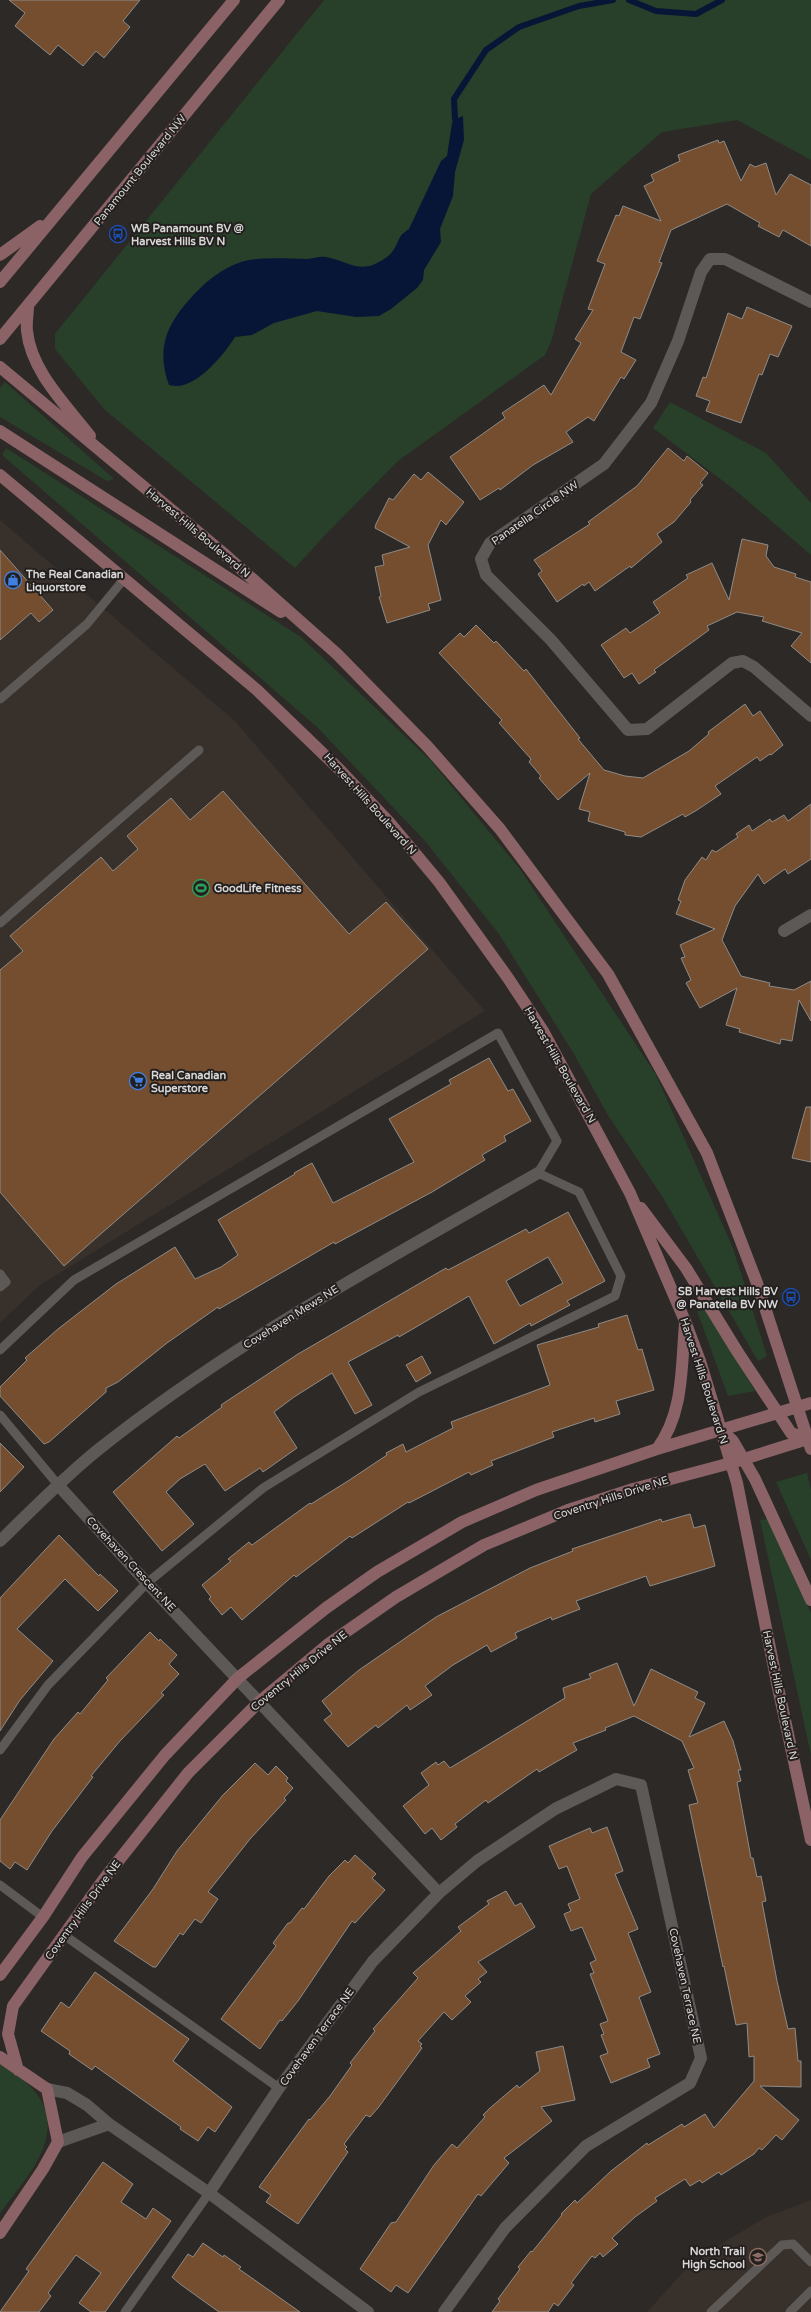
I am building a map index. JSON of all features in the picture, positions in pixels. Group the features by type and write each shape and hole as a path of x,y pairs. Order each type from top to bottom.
{"main road":[{"name":"Panamount Boulevard NW","path":"0,339 279,0"},
{"path":"0,282 228,2"},
{"path":"0,255 55,215"},
{"path":"28,306 27,330 36,362 49,384 106,455"},
{"name":"Harvest Hills Boulevard N","path":"0,367 222,552 338,654 428,746 500,829 608,974 707,1153 757,1283 810,1442"},
{"path":"0,431 312,632"},
{"name":"Harvest Hills Boulevard N","path":"0,475 257,690 340,770 389,822 439,882 508,978 543,1032 630,1193 685,1321 737,1483 774,1668 811,1840"},
{"path":"630,1193 686,1268 790,1433 810,1442"},
{"path":"657,1449 666,1437 677,1410 685,1321"},
{"path":"0,1975 43,1917 91,1845 166,1755 238,1678 326,1608 377,1572 462,1522 536,1490 657,1449 811,1403"},
{"path":"720,1430 733,1441 755,1479 811,1600"},
{"name":"Coventry Hills Drive NE","path":"18,2070 8,2034 13,2006 104,1879 188,1773 260,1701 327,1645 396,1597 484,1545 568,1510 633,1489 731,1463 743,1458 810,1442"},
{"path":"0,2057 46,2089 58,2142 43,2169 0,2233"}],"street":[{"name":"Panatella Circle NW","path":"811,302 725,259 710,259 701,272 678,340 652,403 604,464 490,543 481,559 486,575 551,640 628,730 647,729 732,663 743,661 754,667 811,716"},
{"path":"784,931 811,915"},
{"name":"Covehaven Mews NE","path":"59,1486 98,1450 168,1397 286,1318 538,1173"},
{"path":"0,1541 59,1486"},
{"name":"Covehaven Crescent NE","path":"59,1486 147,1583 260,1701"},
{"path":"260,1701 439,1892"},
{"name":"Covehaven Terrace NE","path":"209,2193 279,2088 373,1961 439,1892 477,1860 556,1809 616,1779 641,1785 701,2058 690,2083 586,2146 505,2228 444,2312"},
{"path":"46,2089 67,2093 98,2114 109,2124 209,2193 368,2312"},
{"path":"58,2142 109,2124"}],"lane":[{"path":"0,699 86,624 124,579"},
{"path":"0,923 199,750"},
{"path":"0,1350 74,1280 498,1033 557,1142 538,1173 580,1192 621,1276 615,1296 419,1392 263,1488 147,1583 48,1685 0,1750"},
{"path":"0,1274 6,1282 0,1287"},
{"path":"0,1415 59,1486"},
{"path":"0,1885 43,1917"},
{"path":"64,1935 279,2088"},
{"path":"125,2312 209,2193"},
{"path":"711,2312 782,2245 793,2244 811,2262"},
{"path":"790,2312 811,2291"}],"shaded area":[{"path":"0,520 235,721 485,1011 40,1285 0,1323"},
{"name":"North Trail High School","path":"811,2200 811,2312 647,2312 684,2271 724,2242 766,2217"}],"green space":[{"path":"324,0 811,0 811,160 737,120 662,132 591,194 551,342 545,355 398,461 326,534 295,568 105,410 55,349 55,334"},
{"path":"5,382 114,479 107,481 0,417 0,388"},
{"path":"670,402 766,453 811,503 811,555 735,490 653,428"},
{"path":"6,448 301,637 430,760 520,869 656,1075 733,1248 767,1356 758,1361 662,1196 609,1117 574,1054 499,934 425,841 317,727 2,455"},
{"path":"707,1309 755,1391 728,1396 697,1311"},
{"path":"807,1473 811,1490 811,1560 776,1482"},
{"path":"769,1519 811,1613 811,1755 760,1520"},
{"path":"0,2064 22,2078 41,2101 47,2118 47,2134 42,2151 34,2167 0,2213"}],"water":[{"path":"463,116 464,140 455,172 453,196 440,229 441,242 424,270 423,280 417,288 391,309 379,316 356,317 317,311 274,323 252,335 235,337 215,363 197,378 188,384 178,386 169,385 163,356 169,328 180,311 194,295 210,280 228,267 249,260 278,258 307,259 323,257 364,267 375,264 390,254 400,237 409,229 441,161 447,156 452,123 455,119"}],"building":[{"path":"9,0 140,0 123,21 130,27 104,58 96,51 83,66 58,45 50,55 15,26 25,13"},
{"path":"718,140 719,143 724,141 741,181 750,164 755,167 766,163 776,195 790,174 811,185 811,246 783,230 779,237 758,226 760,223 727,204 671,230 659,262 662,263 640,319 634,317 621,352 636,360 624,379 621,377 594,421 588,417 566,432 573,442 533,465 500,490 499,488 480,500 450,457 505,418 502,413 544,385 551,395 581,343 575,339 593,310 588,309 605,264 597,261 616,215 619,216 623,206 661,221 644,186 654,181 651,175 680,161 678,155"},
{"path":"747,307 792,326 778,357 770,354 762,375 759,374 741,423 706,411 710,401 696,396 703,377 706,378 728,313 742,319"},
{"path":"668,448 684,461 687,456 708,473 700,483 703,485 690,500 691,502 674,522 657,534 662,542 631,568 630,566 595,591 589,582 584,586 583,584 557,602 538,574 542,571 534,560 590,524 588,522 637,486"},
{"path":"428,472 464,502 446,525 441,520 428,545 441,600 428,604 430,610 387,623 379,597 381,596 375,567 384,565 382,555 410,547 375,528 376,524 389,498 393,500 414,474 421,480"},
{"path":"742,539 768,545 766,556 774,567 796,574 795,577 811,582 811,663 791,646 802,633 762,621 764,617 737,612 707,626 709,630 654,670 656,672 639,684 632,673 624,678 601,645 626,628 630,633 660,613 653,602 688,578 686,575 712,563 729,600"},
{"name":"The Real Canadian Liquorstore","path":"0,550 53,610 39,622 31,613 0,640"},
{"path":"476,625 494,643 496,641 524,671 526,669 580,738 578,739 604,770 625,776 643,778 689,751 709,734 708,732 745,704 753,716 760,711 783,745 771,755 770,754 760,761 757,757 715,786 721,794 697,810 685,817 683,814 641,837 625,835 625,832 588,821 590,812 579,809 590,773 558,800 539,778 541,776 529,762 531,759 499,723 502,720 439,653 460,633 464,637"},
{"name":"Real Canadian Superstore","path":"223,791 349,934 386,902 428,949 64,1266 0,1192 0,970 23,951 10,936 101,857 113,871 138,849 127,836 171,798 190,820"},
{"path":"811,804 811,859 788,874 785,869 764,884 758,874 735,906 722,940 741,976 770,983 769,986 794,990 811,981 811,1021 799,1000 792,1041 781,1039 780,1044 739,1032 740,1029 726,1025 737,988 700,1008 686,983 691,980 681,958 685,957 680,945 715,929 676,914 681,901 678,900 685,880 702,857 706,860 712,850 716,852 738,837 736,834 749,825 752,831 770,819 772,822 784,815 788,821"},
{"path":"489,1058 508,1091 513,1089 531,1121 504,1136 506,1141 482,1155 485,1160 432,1192 335,1244 334,1242 219,1309 218,1307 167,1343 118,1382 106,1388 106,1392 49,1442 44,1444 0,1396 0,1387 27,1360 25,1358 58,1329 116,1284 175,1247 195,1279 221,1267 238,1255 218,1220 295,1174 294,1173 312,1163 333,1203 414,1162 389,1119 451,1084 449,1080"},
{"path":"806,1107 811,1107 811,1162 792,1158"},
{"path":"568,1212 605,1281 567,1301 570,1305 531,1326 530,1323 494,1344 469,1296 399,1337 398,1335 348,1362 372,1405 355,1414 332,1373 294,1397 274,1412 297,1448 263,1472 260,1468 225,1491 205,1464 180,1479 166,1492 194,1524 162,1551 113,1492 177,1436 179,1438 222,1407 221,1405 298,1354 446,1268 448,1270 526,1229 529,1233","holes":["548,1257 563,1283 520,1306 506,1281"]},
{"path":"627,1315 638,1350 642,1349 654,1390 616,1401 620,1414 595,1422 594,1418 552,1432 554,1437 491,1461 493,1465 471,1475 469,1472 409,1503 408,1502 352,1538 350,1536 296,1577 294,1575 242,1620 231,1607 222,1615 209,1599 211,1597 202,1585 231,1561 228,1559 249,1542 252,1545 310,1503 311,1504 348,1481 387,1455 386,1453 403,1444 406,1452 453,1428 451,1422 550,1385 537,1345 599,1327 598,1324"},
{"path":"422,1356 431,1373 416,1382 406,1365"},
{"path":"0,1443 24,1467 0,1492"},
{"path":"690,1514 694,1528 705,1525 715,1566 650,1586 646,1576 576,1601 580,1609 552,1620 551,1617 515,1633 517,1638 491,1652 487,1645 453,1665 425,1686 432,1695 410,1710 407,1705 378,1728 376,1725 348,1747 324,1720 332,1714 322,1701 359,1670 436,1617 530,1568 573,1551 572,1549 661,1519 662,1522"},
{"path":"59,1535 99,1576 100,1574 118,1591 98,1611 65,1579 17,1629 53,1661 20,1700 0,1731 0,1598"},
{"path":"150,1632 177,1655 169,1664 179,1674 161,1693 164,1695 120,1741 91,1776 93,1777 52,1831 27,1870 15,1862 10,1869 0,1861 0,1820 54,1739 78,1712 80,1714 108,1680 106,1678"},
{"path":"617,1663 634,1706 651,1669 698,1692 695,1698 705,1703 689,1737 724,1721 733,1741 741,1770 738,1770 741,1781 737,1782 751,1858 753,1858 757,1877 761,1876 766,1901 762,1902 777,1981 788,2029 795,2028 798,2061 801,2061 801,2087 760,2086 799,2120 782,2140 776,2135 762,2150 759,2148 754,2154 721,2175 719,2172 702,2183 700,2180 690,2186 685,2179 655,2198 657,2201 635,2217 612,2238 618,2244 603,2257 600,2253 595,2258 592,2256 571,2283 574,2285 558,2306 554,2303 548,2312 492,2312 500,2301 498,2299 520,2269 518,2267 531,2251 532,2252 562,2215 561,2214 575,2200 577,2203 611,2171 647,2143 648,2145 682,2124 684,2127 705,2114 714,2128 754,2081 754,2056 749,2057 747,2023 736,2025 724,1966 723,1967 689,1805 698,1803 688,1770 694,1768 682,1741 634,1716 605,1728 606,1730 573,1743 577,1750 539,1772 537,1769 488,1803 486,1800 455,1824 457,1827 441,1840 432,1828 425,1834 403,1806 429,1785 421,1773 436,1762 438,1765 444,1761 450,1768 565,1698 563,1688 591,1678 589,1674"},
{"path":"255,1763 268,1775 276,1766 288,1778 286,1781 293,1788 284,1798 286,1800 250,1839 208,1892 218,1899 201,1923 195,1919 183,1935 180,1933 156,1967 153,1967 114,1941 153,1889 177,1851 223,1795"},
{"path":"607,1827 623,1871 615,1874 638,1929 628,1933 651,1992 639,1997 660,2054 647,2059 650,2067 611,2083 600,2056 608,2053 601,2035 604,2034 600,2024 608,2021 590,1974 594,1973 590,1963 596,1960 582,1927 571,1931 564,1914 571,1911 568,1904 580,1899 567,1866 559,1869 549,1846 590,1828 592,1833"},
{"path":"355,1855 376,1874 372,1878 385,1890 355,1923 352,1921 298,2001 282,2021 280,2020 260,2049 221,2019 276,1946 273,1943 288,1923 290,1923 302,1908 304,1909 329,1876 345,1860 348,1863"},
{"path":"506,1891 515,1906 521,1903 535,1927 478,1962 487,1972 478,1979 481,1982 465,1996 471,2002 452,2020 444,2012 418,2041 422,2044 420,2046 422,2048 378,2108 370,2117 366,2115 344,2144 347,2147 345,2149 348,2152 298,2224 266,2202 271,2195 259,2187 309,2119 310,2120 330,2096 352,2065 350,2063 375,2031 373,2029 418,1978 413,1973 461,1931 458,1927 489,1904 487,1901"},
{"path":"95,1972 189,2039 173,2061 232,2107 215,2132 208,2127 198,2141 180,2129 181,2127 95,2066 92,2070 69,2054 70,2051 41,2031 61,2002 69,2008"},
{"path":"563,2046 575,2100 541,2107 552,2121 504,2158 509,2163 481,2196 478,2194 408,2293 396,2285 391,2292 360,2269 391,2223 396,2222 434,2165 452,2144 457,2148 485,2117 483,2115 490,2108 517,2085 519,2088 540,2071 536,2052"},
{"path":"103,2162 133,2184 121,2202 146,2219 153,2208 171,2221 105,2312 91,2312 79,2303 101,2273 76,2255 48,2293 51,2296 39,2312 0,2312 29,2271 26,2269"},
{"path":"203,2243 241,2267 239,2269 300,2312 219,2312 172,2277 188,2254 193,2257"}],"waterway":[{"path":"455,119 454,99 486,50 519,27 579,6 613,0"},
{"path":"629,0 656,11 696,14 722,0"}],"place":[{"name":"WB Panamount BV @ Harvest Hills BV N","path":"118,234"},
{"name":"The Real Canadian Liquorstore","path":"13,580"},
{"name":"GoodLife Fitness","path":"201,888"},
{"name":"Real Canadian Superstore","path":"138,1081"},
{"name":"SB Harvest Hills BV @ Panatella BV NW","path":"791,1297"},
{"name":"North Trail High School","path":"758,2257"}]}
